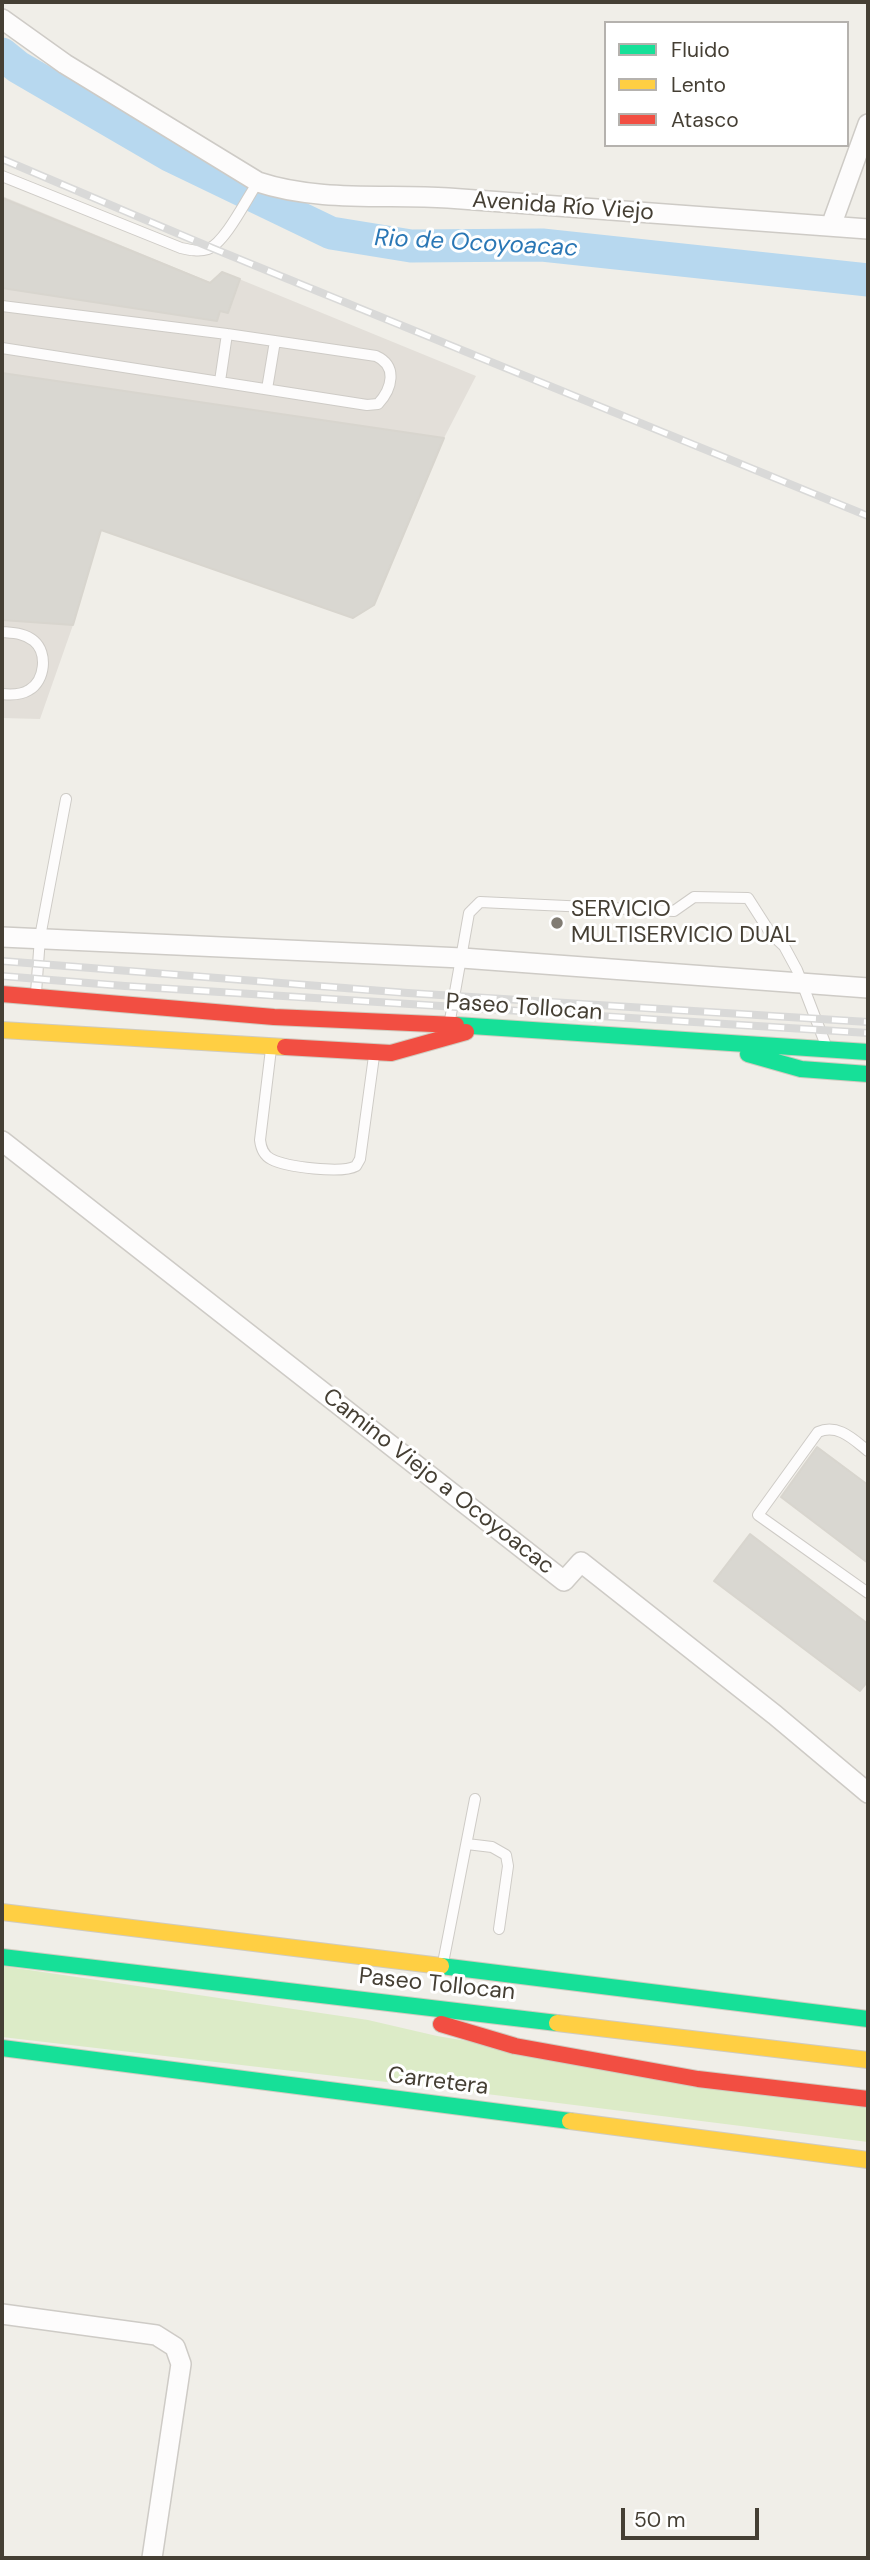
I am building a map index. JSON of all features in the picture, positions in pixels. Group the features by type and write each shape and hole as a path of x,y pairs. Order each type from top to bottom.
{"main road":[{"path":"2,994 176,1010"},
{"path":"2,1015 74,1019 176,1010"},
{"name":"Paseo Tollocan","path":"176,1010 868,1052"},
{"path":"2,1030 391,1053 478,1028"},
{"path":"712,1043 800,1069 868,1074"},
{"path":"2,1912 868,2019"},
{"name":"Paseo Tollocan","path":"2,1956 868,2060"},
{"path":"353,1999 515,2046 698,2079 868,2099"},
{"name":"Carretera","path":"2,2048 868,2160"}],"street":[{"name":"Avenida Río Viejo","path":"2,19 65,64 254,187 333,195 416,196 868,229"},
{"path":"831,226 868,124"},
{"path":"2,937 461,958 868,988"},
{"name":"Camino Viejo a Ocoyoacac","path":"2,1141 564,1581 581,1562 775,1715 868,1793"},
{"path":"2,2314 156,2335 175,2347 181,2364 152,2558"}],"lane":[{"path":"2,176 181,248 198,251 212,248 254,187"},
{"path":"2,306 376,356 386,360 391,371 390,386 386,396 378,404 367,405 2,348"},
{"path":"220,381 227,334"},
{"path":"267,389 275,341"},
{"path":"2,632 19,633 33,639 39,647 43,665 38,683 28,692 2,694"},
{"path":"36,997 40,937 66,799"},
{"path":"450,1025 469,914 480,902 674,911 694,898 748,898 771,934 784,946 828,1050"},
{"path":"272,1046 260,1140 262,1150 269,1158 283,1163 341,1170 356,1166 360,1159 374,1052"},
{"path":"868,1451 847,1434 835,1429 818,1432 758,1515 868,1593"},
{"path":"443,1967 475,1799"},
{"path":"467,1844 492,1847 506,1855 508,1866 499,1928"}],"shaded area":[{"path":"2,196 210,282 222,272 476,376 444,438 374,605 353,618 101,530 73,625 40,719 2,718"}],"green space":[{"path":"2,1966 368,2020 437,2036 868,2108 868,2142 2,2037"}],"building":[{"path":"2,198 210,283 222,272 240,279 228,313 220,311 217,321 2,288"},
{"path":"2,373 444,438 374,605 353,618 101,530 73,625 2,620"},
{"path":"817,1447 868,1485 868,1563 781,1497"},
{"path":"750,1534 868,1624 868,1681 860,1691 714,1581"}],"waterway":[{"name":"Rio de Ocoyoacac","path":"2,54 18,67 171,156 331,233 411,246 542,245 868,280"}],"railway":[{"path":"2,159 212,248 868,516"},
{"path":"2,961 408,993 868,1022"},
{"path":"2,976 868,1033"}],"traffic: fast":[{"path":"456,1025 868,1052"},
{"path":"748,1054 801,1069 868,1074"},
{"path":"2,1957 557,2023"},
{"path":"441,1966 868,2019"},
{"path":"2,2048 570,2121"}],"traffic: slow":[{"path":"2,1030 285,1047"},
{"path":"2,1912 441,1966"},
{"path":"557,2023 868,2060"},
{"path":"570,2121 868,2160"}],"traffic: jam":[{"path":"2,994 274,1017 456,1025"},
{"path":"285,1047 391,1053 466,1032"},
{"path":"441,2024 515,2046 698,2079 868,2099"}],"place":[{"name":"SERVICIO MULTISERVICIO DUAL","path":"557,923"}]}
